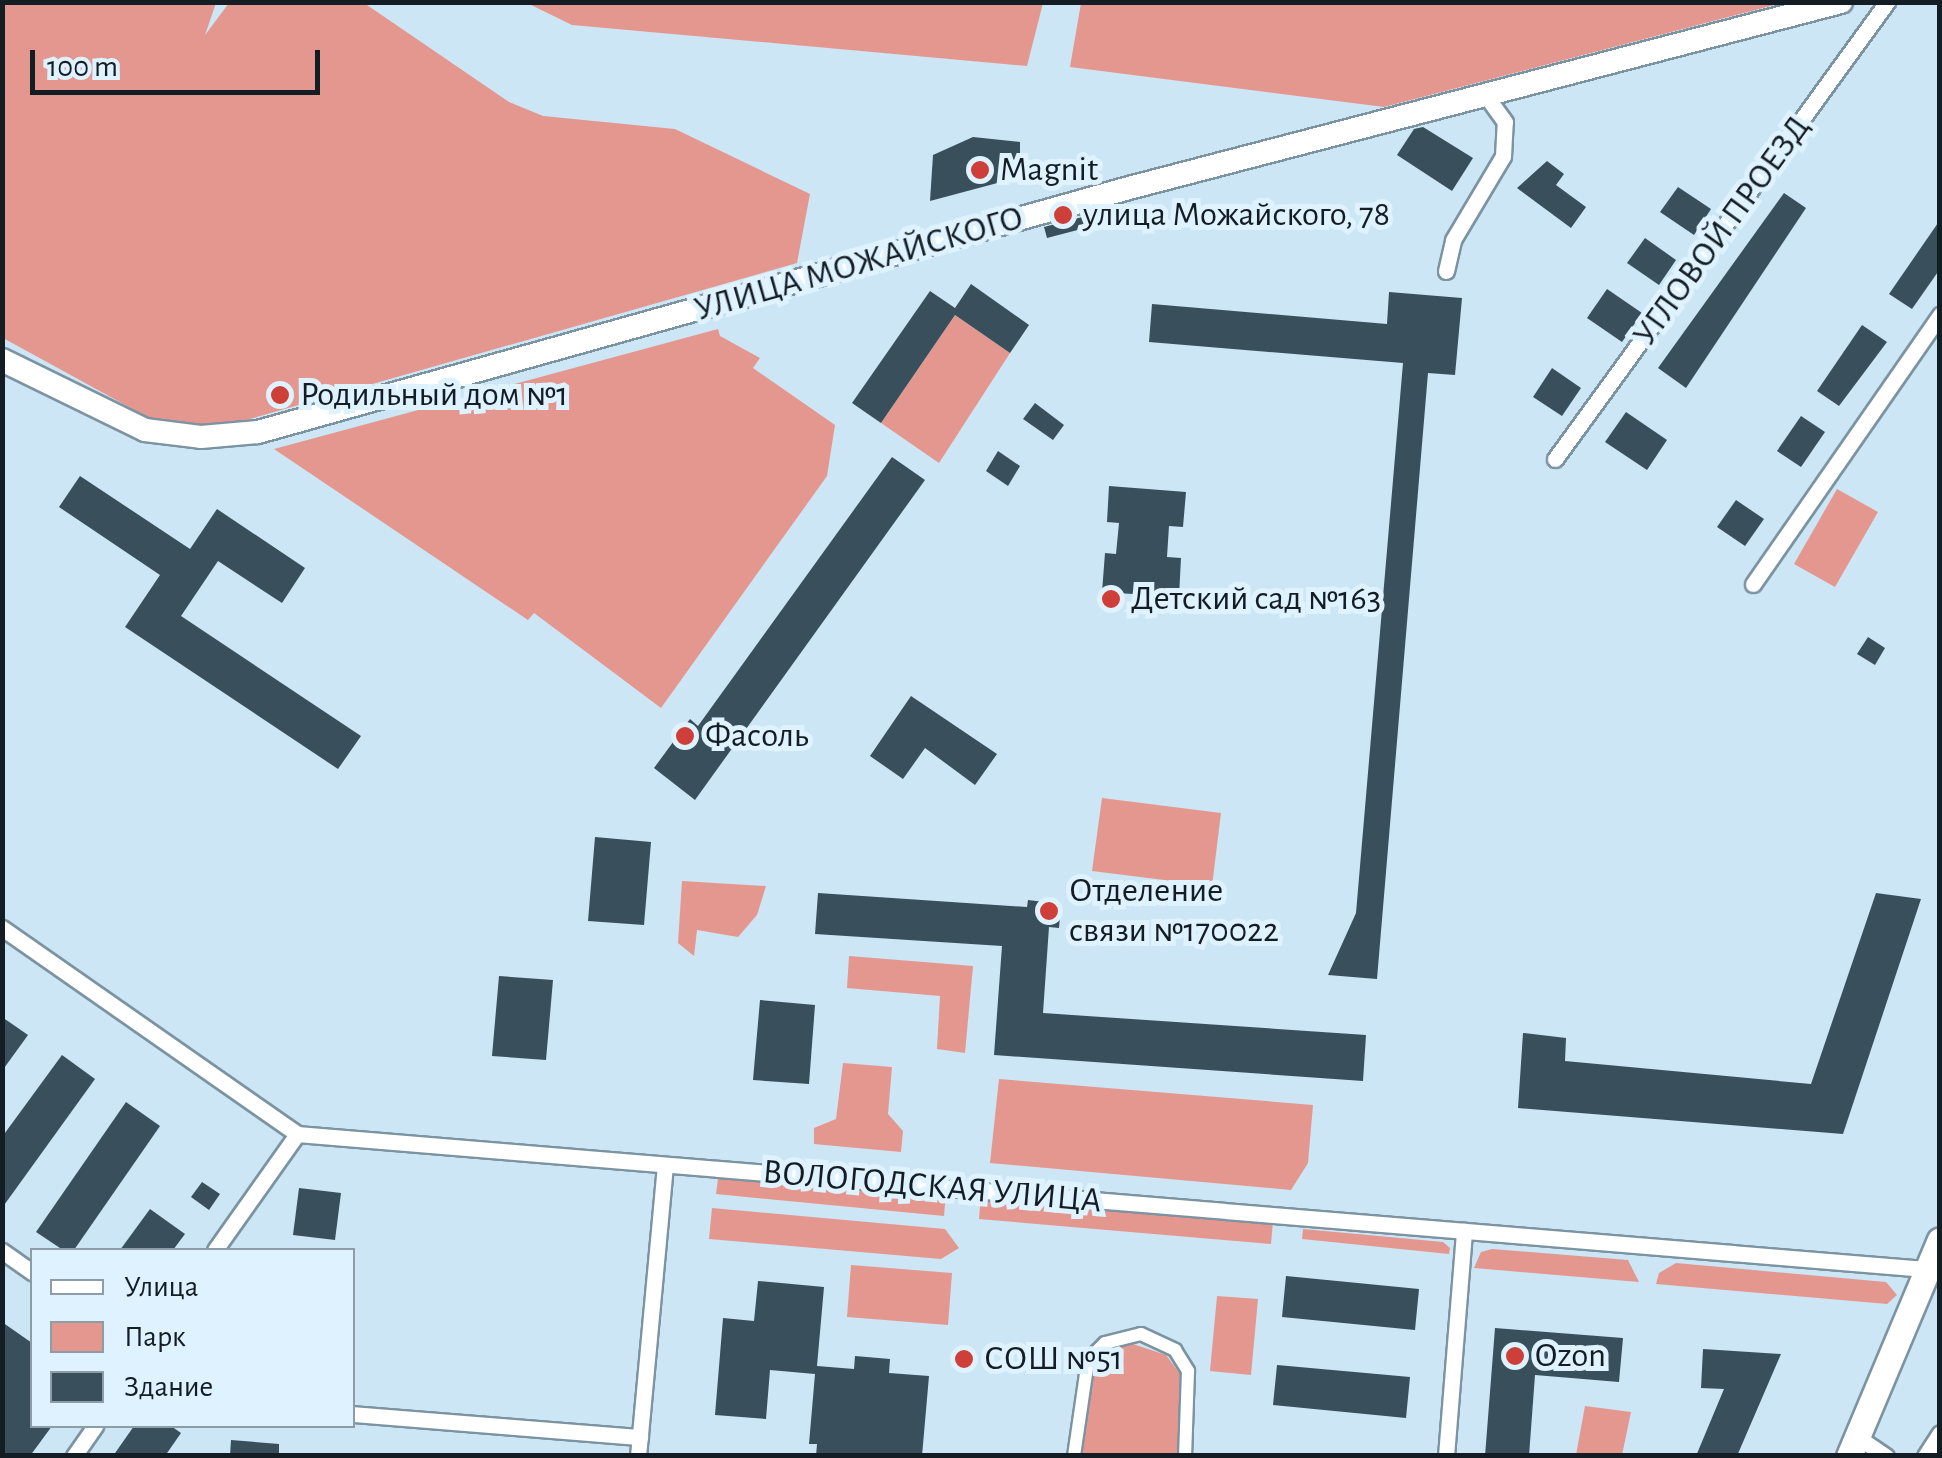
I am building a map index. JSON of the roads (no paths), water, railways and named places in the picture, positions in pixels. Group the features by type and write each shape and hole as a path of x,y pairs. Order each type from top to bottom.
{"main road":[{"name":"УЛИЦА МОЖАЙСКОГО","path":"2,360 145,430 202,438 244,434 1129,188 1841,2"},
{"path":"1852,1446 1940,1240"}],"street":[{"name":"УГЛОВОЙ ПРОЕЗД","path":"1556,460 1887,2"},
{"path":"1446,271 1453,240 1504,156 1505,122 1486,97"},
{"path":"1753,584 1940,316"},
{"path":"2,928 296,1134 216,1248"},
{"name":"ВОЛОГОДСКАЯ УЛИЦА","path":"296,1134 1925,1269"},
{"path":"638,1456 665,1165"},
{"path":"1446,1456 1464,1231"},
{"path":"2,1251 30,1271"},
{"path":"1071,1456 1088,1360 1116,1337 1141,1334 1174,1350 1188,1371 1185,1456"},
{"path":"1071,1456 1076,1373"},
{"path":"355,1414 640,1437"},
{"path":"74,1456 94,1428"},
{"path":"1924,1456 1940,1432"},
{"path":"1852,1446 1886,1456"}],"place":[{"name":"Magnit","path":"980,170"},
{"name":"улица Можайского, 78","path":"1063,215"},
{"name":"Родильный дом №1","path":"280,395"},
{"name":"Детский сад №163","path":"1111,599"},
{"name":"Фасоль","path":"685,736"},
{"name":"Отделение связи №170022","path":"1049,911"},
{"name":"Ozon","path":"1515,1356"},
{"name":"СОШ №51","path":"964,1359"}]}
